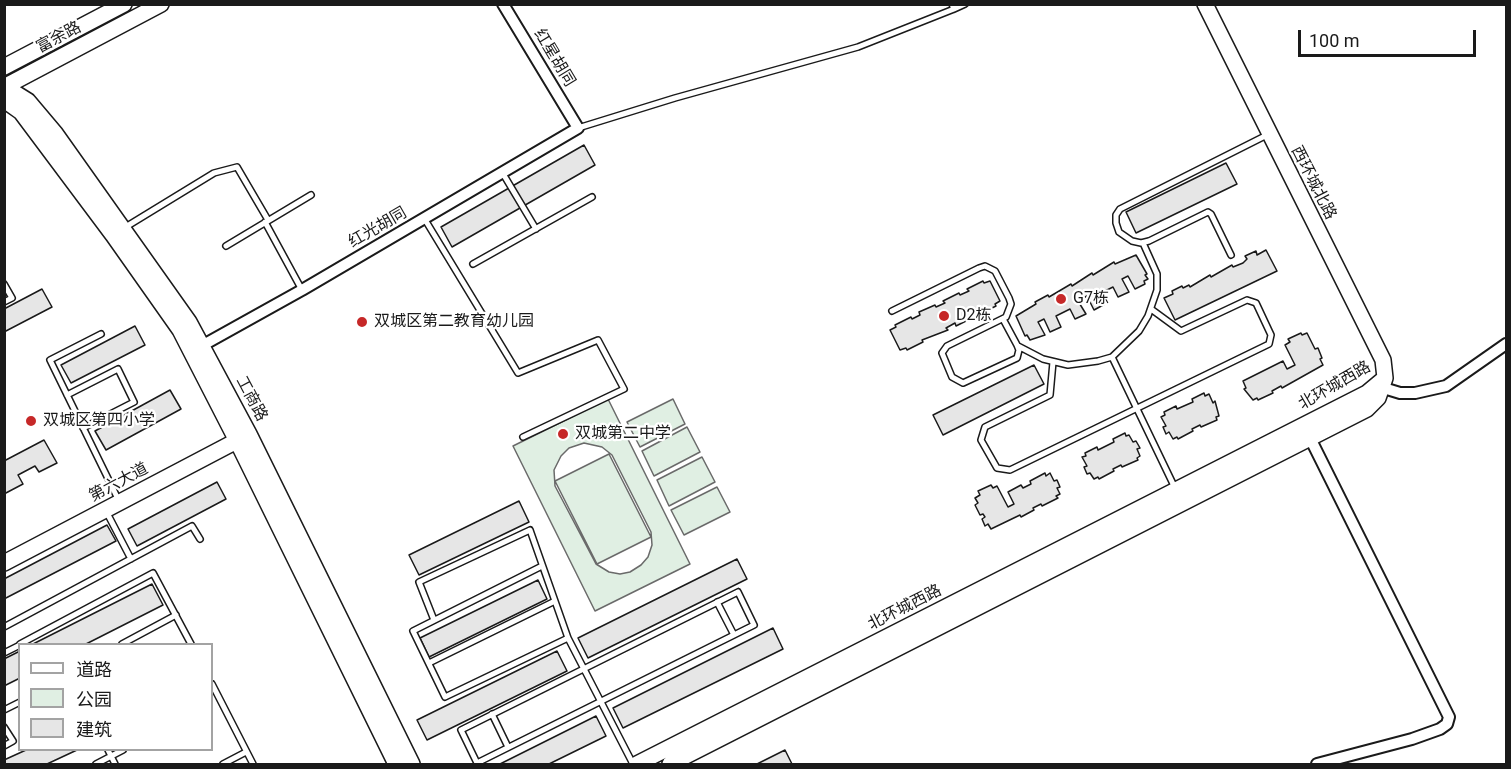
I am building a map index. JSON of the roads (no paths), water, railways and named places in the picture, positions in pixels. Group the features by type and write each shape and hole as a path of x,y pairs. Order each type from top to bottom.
{"main road":[{"name":"富余路","path":"4,67 124,4"},
{"name":"富余路","path":"5,90 161,4"},
{"name":"西环城北路","path":"1205,4 1383,360 1382,385"},
{"name":"工商路","path":"5,90 28,101 55,133 170,292 197,349 412,765"},
{"name":"工商路","path":"5,90 197,349"},
{"name":"北环城西路","path":"638,765 1179,497 1310,438 1367,409 1378,398 1382,385"},
{"name":"北环城西路","path":"670,765 1179,497 1382,385"},
{"name":"工商路","path":"243,438 396,765"},
{"name":"第六大道","path":"4,563 243,438"}],"street":[{"name":"红星胡同","path":"503,4 578,128"},
{"name":"红光胡同","path":"197,349 578,128"},
{"path":"1382,385 1415,393 1446,386 1506,344"},
{"path":"1310,438 1449,717 1447,723 1440,729 1421,736 1317,765"}],"lane":[{"path":"578,128 675,98 858,47 965,4"},
{"path":"1231,255 1208,212 1143,243 1132,241 1119,232 1116,215 1120,209 1269,135"},
{"path":"124,228 214,173 237,167 302,290"},
{"path":"502,172 536,229"},
{"path":"226,246 311,195"},
{"path":"473,264 592,197"},
{"path":"424,218 518,373 598,340 624,389 523,437"},
{"path":"1017,345 1053,362 1074,364 1112,357 1139,331 1157,290 1157,274 1143,243"},
{"path":"892,310 985,267 995,271 1011,304 1006,317 944,349 942,357 952,377 959,382 967,382 1013,360 1019,354 1017,345 1003,319"},
{"path":"4,284 12,298 4,302"},
{"path":"1053,362 1050,395 985,427 981,441 997,468 1010,470 1269,344 1271,335 1256,303 1247,300 1182,331 1150,309"},
{"path":"101,334 50,360 120,502"},
{"path":"1112,357 1179,497"},
{"path":"67,395 118,369 134,402 83,429"},
{"path":"105,510 130,559"},
{"path":"4,627 192,526 200,539"},
{"path":"434,620 419,582 530,530 568,638 633,765"},
{"path":"542,566 413,631 445,697 568,638"},
{"path":"24,643 153,573 190,643"},
{"path":"738,592 754,625 734,635 477,763 461,730 738,592"},
{"path":"429,663 555,602"},
{"path":"717,603 734,635"},
{"path":"126,643 176,615"},
{"path":"4,653 18,646"},
{"path":"213,686 253,765"},
{"path":"213,699 218,696"},
{"path":"4,710 18,703"},
{"path":"492,714 508,747"},
{"path":"4,727 18,745"},
{"path":"4,746 13,741"},
{"path":"108,751 115,765"},
{"path":"96,765 121,751"},
{"path":"223,765 246,752"}],"place":[{"name":"G7栋","path":"1061,299"},
{"name":"D2栋","path":"944,316"},
{"name":"双城区第二教育幼儿园","path":"362,322"},
{"name":"双城区第四小学","path":"31,421"},
{"name":"双城第二中学","path":"563,434"}]}
